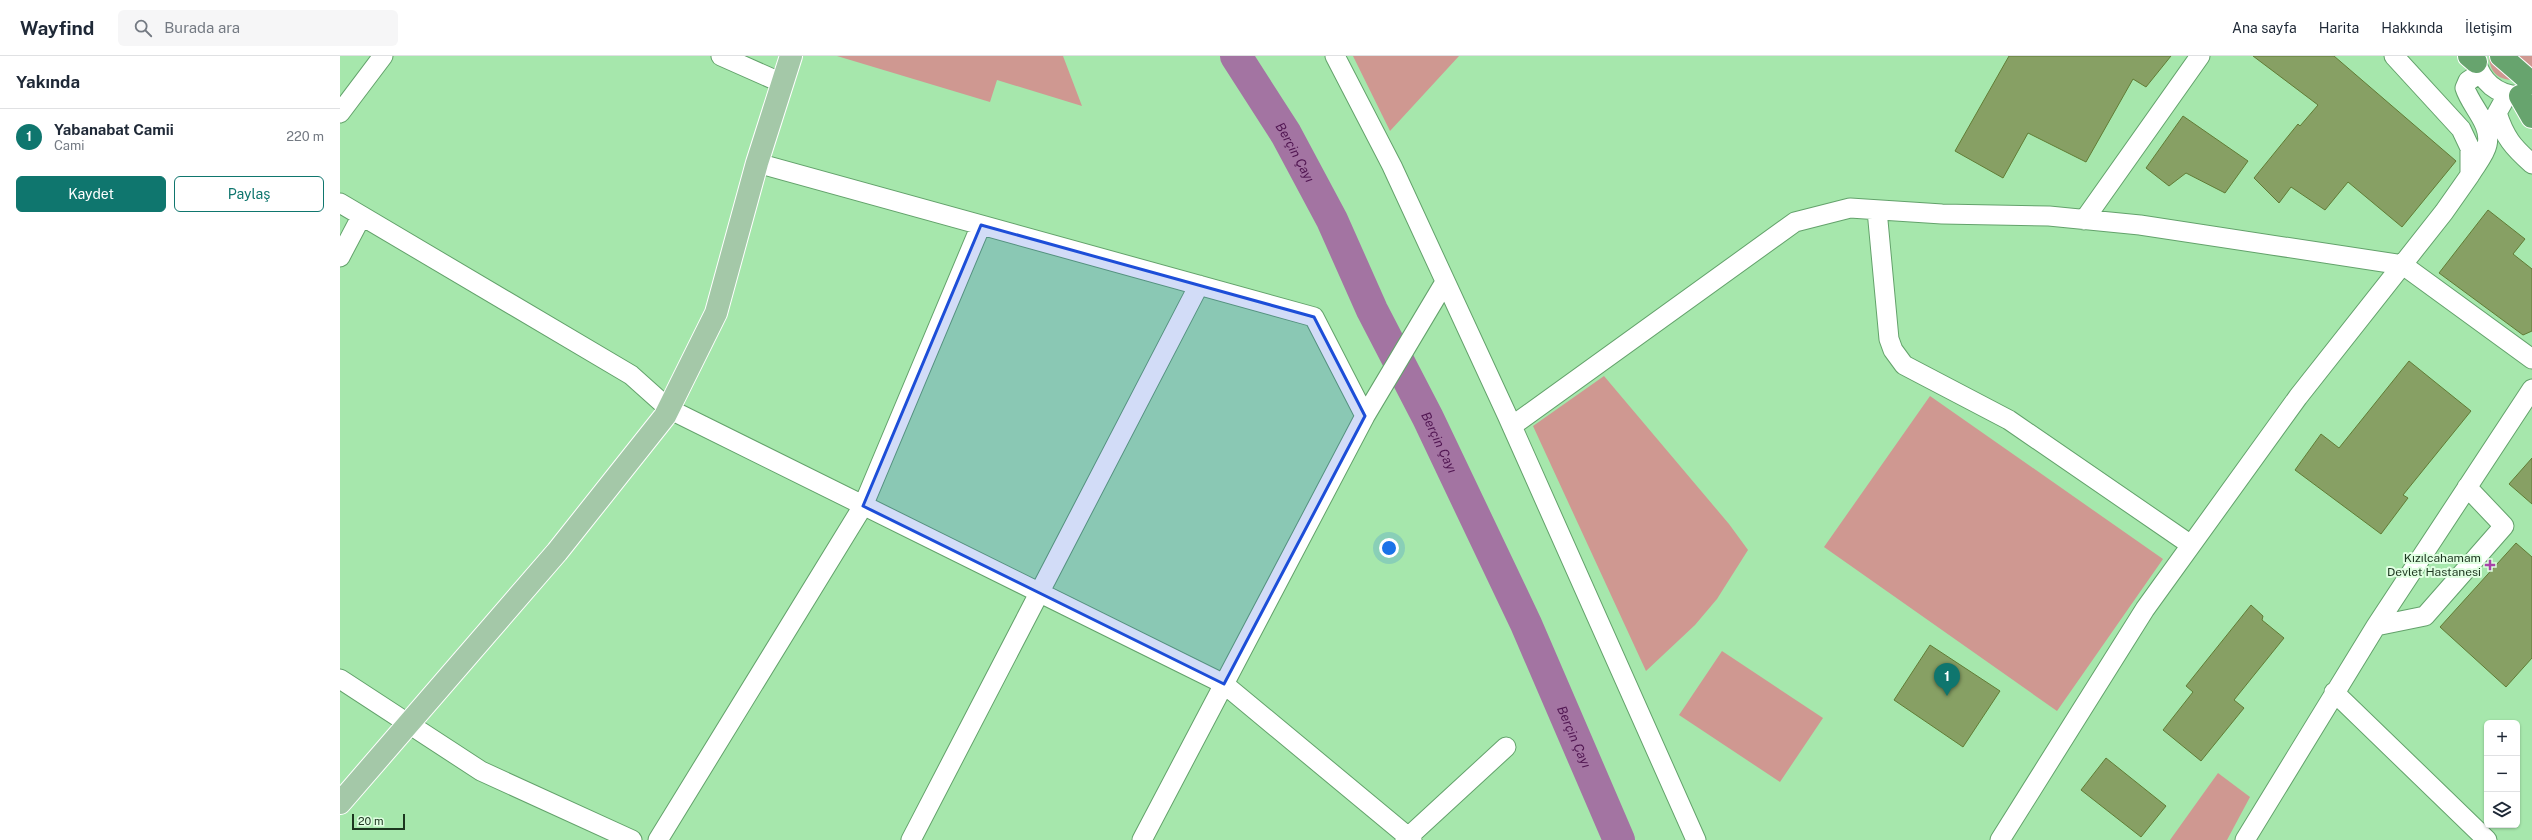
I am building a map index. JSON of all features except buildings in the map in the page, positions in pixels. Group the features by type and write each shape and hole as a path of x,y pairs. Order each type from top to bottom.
{"highway":[{"path":"2501,56 2523,92 2532,117"}],"main road":[{"path":"340,803 557,552 669,409 716,313 757,163 791,56"}],"street":[{"path":"340,113 383,56"},
{"path":"721,56 782,83"},
{"path":"1335,56 1392,166 1443,287 1512,426 1696,840"},
{"path":"2084,220 2200,56"},
{"path":"2394,56 2461,129 2470,148 2470,175"},
{"path":"2000,840 2145,609 2298,397 2403,265 2470,175 2487,146 2488,132 2468,99 2465,88 2475,62"},
{"path":"2475,62 2487,83 2523,92"},
{"path":"2523,92 2497,113 2502,129 2511,145 2532,164"},
{"path":"757,163 1314,317 1368,411"},
{"path":"340,203 361,217 631,375 669,409 1224,684 1409,839 1506,747"},
{"path":"1512,426 1795,222 1850,208 1942,214 2049,216 2140,225 2403,265 2532,359"},
{"path":"1877,210 1889,339 1893,350 1904,365 2009,420 2191,545"},
{"path":"340,257 361,217"},
{"path":"658,840 863,506 981,225"},
{"path":"911,840 1199,285"},
{"path":"1142,840 1368,411 1443,287"},
{"path":"2245,840 2334,692 2376,626 2532,389"},
{"path":"2376,626 2425,616 2504,526 2467,487"},
{"path":"340,679 481,771 632,840"},
{"path":"2334,692 2487,840"}],"highlighted area":[{"path":"981,225 1314,317 1365,416 1224,684 863,506"}],"shaded area":[{"path":"837,56 1063,56 1082,106 997,80 990,102"},
{"path":"1353,56 1459,56 1390,131"},
{"path":"2489,56 2532,56 2532,78 2510,80 2498,76 2490,65"},
{"path":"1604,376 1729,524 1748,550 1717,599 1695,625 1646,671 1533,426"},
{"path":"1930,396 2163,559 2057,711 1824,547"},
{"path":"1722,651 1823,718 1780,782 1679,715"},
{"path":"2218,773 2250,797 2227,840 2170,840"}],"waterway":[{"name":"Berçin Çayı","path":"1236,56 1286,134 1332,220 1372,310 1428,418 1526,624 1619,840"}],"place":[{"name":"Kızılcahamam Devlet Hastanesi","path":"2490,565"},
{"name":"Yabanabat Camii","path":"1947,696"}]}
